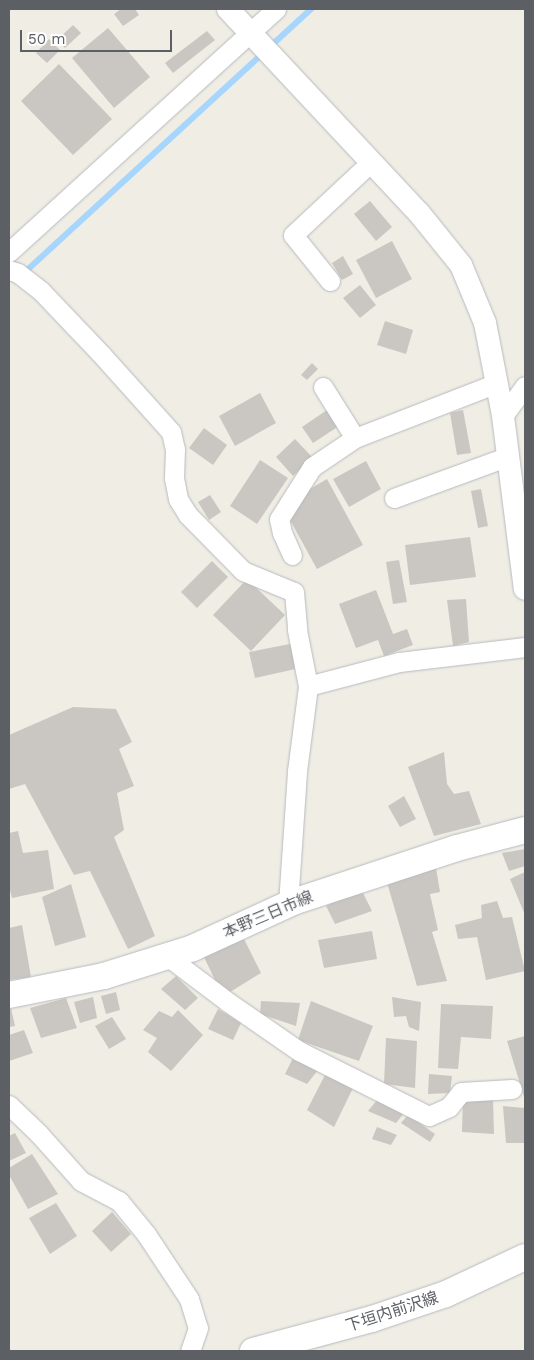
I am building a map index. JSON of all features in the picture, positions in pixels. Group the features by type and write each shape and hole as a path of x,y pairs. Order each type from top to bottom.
{"main road":[{"name":"本野三日市線","path":"9,994 104,976 193,948 288,904 379,872 457,848 525,830"},
{"name":"下垣内前沢線","path":"253,1351 372,1320 427,1301 525,1258"}],"street":[{"path":"228,9 419,213 461,265 485,323 497,383 503,416 525,589"},
{"path":"9,252 261,45 276,9"},
{"path":"330,281 292,235 371,162"},
{"path":"9,270 18,274 41,291 171,432 174,449 174,478 178,499 188,515 243,571 294,592 296,630 308,686 297,771 288,904"},
{"path":"292,554 282,533 279,519 312,467 355,438 497,383"},
{"path":"503,416 525,386"},
{"path":"323,387 355,438"},
{"path":"394,498 508,456"},
{"path":"308,686 399,662 525,647"},
{"path":"167,956 228,1002 299,1051 429,1116 449,1107 461,1092 512,1089"},
{"path":"9,1106 39,1134 81,1181 119,1201 146,1234 189,1299 198,1328 190,1351"}],"building":[{"path":"121,9 135,9 139,15 123,26 114,14"},
{"path":"73,25 81,33 65,48 57,40"},
{"path":"108,28 150,77 114,108 72,58"},
{"path":"207,31 215,40 173,73 165,63"},
{"path":"49,39 60,50 47,63 36,53"},
{"path":"59,64 112,119 73,155 21,101"},
{"path":"370,201 392,227 376,241 354,214"},
{"path":"392,241 412,279 376,298 356,260"},
{"path":"343,256 353,274 342,280 332,263"},
{"path":"360,285 376,305 360,318 343,298"},
{"path":"385,321 413,330 406,354 377,345"},
{"path":"312,363 318,369 307,380 301,375"},
{"path":"260,393 276,423 235,446 219,416"},
{"path":"327,410 339,426 313,443 302,427"},
{"path":"463,410 471,453 457,455 450,413"},
{"path":"204,428 227,445 213,465 189,448"},
{"path":"295,439 313,458 293,476 276,457"},
{"path":"260,460 288,478 257,524 230,506"},
{"path":"366,461 381,489 349,507 333,479"},
{"path":"327,479 363,545 317,569 290,520 303,493"},
{"path":"481,489 488,526 478,528 471,491"},
{"path":"210,495 221,512 209,520 198,502"},
{"path":"470,537 476,577 410,585 405,545"},
{"path":"399,560 407,602 393,604 386,562"},
{"path":"212,561 228,577 197,608 181,592"},
{"path":"247,579 285,615 251,651 213,615"},
{"path":"376,590 393,634 407,629 413,645 384,656 378,640 356,648 339,604"},
{"path":"466,599 469,642 453,646 447,600"},
{"path":"295,643 300,668 255,678 249,652"},
{"path":"73,707 116,709 132,742 119,749 134,786 117,793 124,830 114,837 155,936 128,949 90,871 74,875 25,784 9,789 9,735"},
{"path":"444,752 447,784 454,794 469,791 481,824 434,836 408,767"},
{"path":"404,796 416,819 400,827 388,806"},
{"path":"18,831 23,853 48,850 54,889 12,898 9,886 9,833"},
{"path":"525,849 525,866 509,871 502,853"},
{"path":"436,868 440,892 430,894 438,930 432,932 447,981 417,986 386,879"},
{"path":"525,872 525,915 510,879"},
{"path":"71,884 86,937 55,946 42,897"},
{"path":"361,889 372,911 335,924 326,906"},
{"path":"497,901 503,918 512,917 525,971 486,980 477,937 458,939 455,925 482,918 481,905"},
{"path":"22,925 31,977 9,980 9,928"},
{"path":"372,931 377,959 324,968 318,940"},
{"path":"244,939 261,973 230,992 215,980 202,953"},
{"path":"176,976 198,998 185,1010 161,989"},
{"path":"116,992 120,1010 106,1014 101,996"},
{"path":"93,997 97,1018 80,1023 74,1002"},
{"path":"392,997 421,1002 419,1031 409,1027 406,1016 394,1017"},
{"path":"66,998 77,1028 41,1038 30,1008"},
{"path":"261,1001 300,1003 296,1026 260,1014"},
{"path":"311,1001 373,1026 359,1061 298,1040"},
{"path":"441,1004 493,1006 491,1039 461,1037 458,1069 438,1068"},
{"path":"11,1008 15,1026 9,1027 9,1009"},
{"path":"218,1009 241,1023 233,1040 208,1029"},
{"path":"178,1010 203,1035 171,1071 148,1052 157,1038 143,1030 159,1011 172,1017"},
{"path":"112,1017 126,1039 109,1049 95,1026"},
{"path":"24,1030 33,1053 9,1061 9,1035"},
{"path":"525,1036 525,1100 507,1041"},
{"path":"386,1038 417,1041 415,1088 384,1084"},
{"path":"294,1056 318,1070 307,1084 285,1074"},
{"path":"326,1073 354,1086 334,1127 307,1110"},
{"path":"429,1074 452,1076 450,1093 428,1094"},
{"path":"463,1097 493,1100 494,1134 462,1132"},
{"path":"378,1099 405,1112 396,1123 368,1111"},
{"path":"503,1106 524,1108 525,1143 506,1143"},
{"path":"408,1115 435,1134 430,1142 401,1123"},
{"path":"377,1127 397,1135 391,1145 372,1139"},
{"path":"15,1133 26,1153 9,1161 9,1136"},
{"path":"32,1154 58,1194 28,1209 9,1175 9,1168"},
{"path":"56,1203 77,1236 50,1254 29,1218"},
{"path":"112,1212 131,1234 111,1252 92,1231"}],"waterway":[{"path":"23,271 25,272 311,9"}]}
